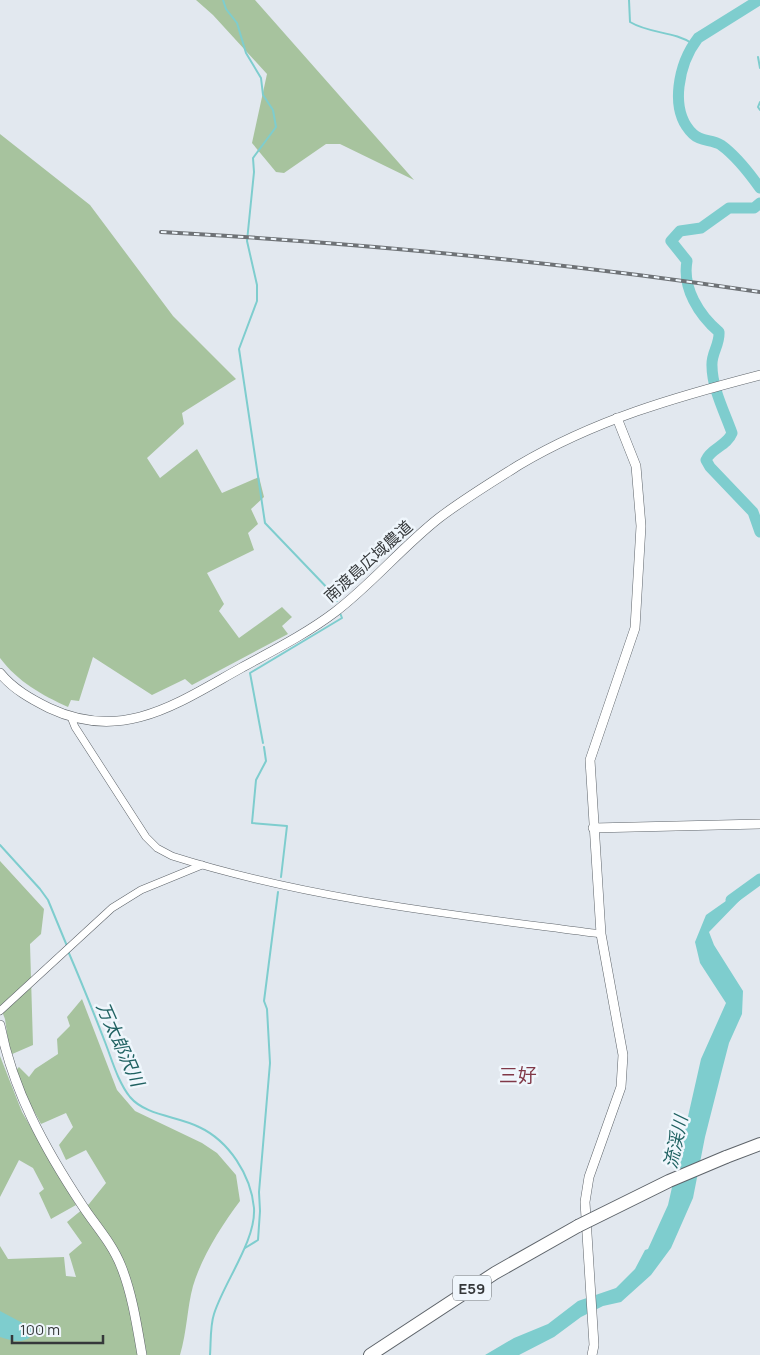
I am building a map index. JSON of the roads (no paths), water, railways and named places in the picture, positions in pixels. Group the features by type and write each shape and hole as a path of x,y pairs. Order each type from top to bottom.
{"highway":[{"name":"E59","path":"370,1355 471,1288 578,1226 669,1181 760,1144"}],"street":[{"name":"南渡島広域農道","path":"0,673 18,690 35,701 71,717 103,721 138,719 155,714 185,700 284,644 334,613 414,540 459,504 550,448 617,418 679,396 760,375"},
{"path":"592,1355 594,1336 586,1228 586,1192 589,1177 621,1087 624,1055 602,934 590,770 592,752 635,628 640,526 636,466 617,418"},
{"path":"71,717 75,727 150,842 172,856 304,890 382,904 602,934"},
{"path":"594,828 760,824"},
{"path":"0,1011 112,908 128,896 202,865"},
{"path":"0,1025 8,1061 27,1110 67,1180 113,1249 121,1265 142,1355"}],"water":[{"path":"743,889 743,897 709,932 714,945 743,991 742,1014 729,1043 705,1137 693,1198 671,1248 651,1275 621,1302 603,1306 581,1317 554,1337 519,1355 485,1355 514,1338 548,1324 578,1301 616,1288 635,1269 645,1250 648,1249 668,1205 701,1059 726,1003 700,963 695,942 706,915"},
{"path":"0,1311 32,1328 34,1333 23,1341 14,1341 0,1337"}],"waterway":[{"path":"223,0 226,9 237,23 246,53 261,78 263,95 273,110 276,127 253,158 254,172 247,241 257,285 257,301 239,349 265,523 334,595 337,601"},
{"path":"629,0 630,22 646,29 678,37 693,44"},
{"name":"流渓川","path":"759,0 698,38 691,48 681,73 679,100 685,124 693,134 696,137 718,143 726,149 742,165 760,188"},
{"path":"758,57 760,68"},
{"path":"760,102 758,107 760,110"},
{"name":"流渓川","path":"760,203 754,208 729,208 701,228 680,231 671,241 687,261 687,281 694,300 705,318 719,332 712,361 713,374 716,392 732,433 727,441 711,453 706,460 710,467 753,512 760,532"},
{"path":"263,743 250,673 342,618 340,613"},
{"path":"264,747 266,761 256,780 252,823 287,826 281,877"},
{"name":"万太郎沢川","path":"0,845 48,900 67,946"},
{"name":"流渓川","path":"731,900 760,879"},
{"path":"245,1248 258,1240 259,1192 270,1063 267,1009 264,1001 278,892"},
{"name":"万太郎沢川","path":"68,951 116,1071 130,1097 153,1112 191,1123 210,1133 237,1160 248,1183 254,1208 253,1221 245,1248 214,1314 211,1329 210,1355"}],"railway":[{"path":"161,232 461,255 685,281 760,292"}],"district":[{"name":"三好","path":"518,1075"}]}
